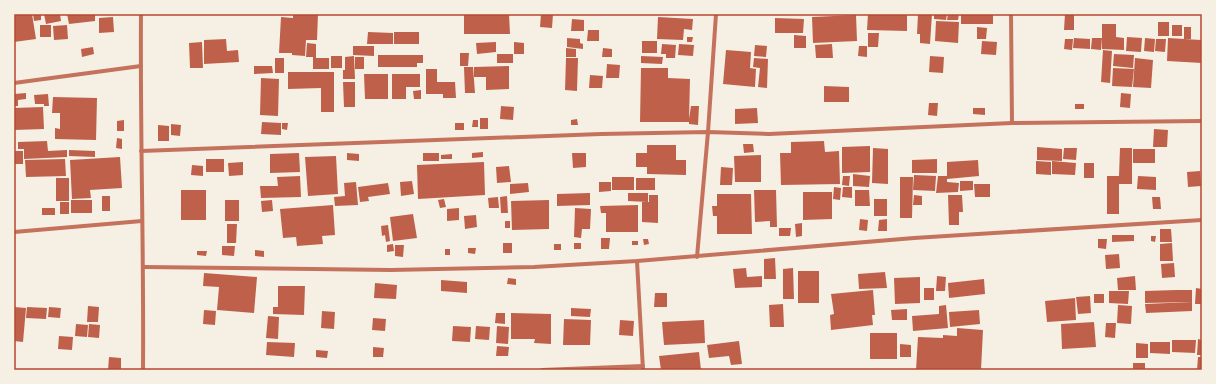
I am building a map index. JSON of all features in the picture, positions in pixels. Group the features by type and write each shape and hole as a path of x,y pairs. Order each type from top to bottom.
{"street":[{"path":"141,14 141,151 144,267 143,370"},
{"path":"697,257 708,132 716,14"},
{"path":"1011,14 1012,123"},
{"path":"14,83 141,66"},
{"path":"141,151 601,134 708,132 769,134 1012,123 1202,121"},
{"path":"14,232 142,220"},
{"path":"144,267 391,270 526,267 637,262 922,237 1202,220"},
{"path":"542,370 643,368 637,262"}],"building":[{"path":"32,14 36,39 14,42 14,15"},
{"path":"33,14 41,14 41,20 34,21"},
{"path":"44,14 60,14 61,21 46,24"},
{"path":"67,14 95,14 95,21 69,24"},
{"path":"293,14 318,14 317,40 306,40 305,56 292,55 292,53 279,53 281,17 293,18"},
{"path":"464,14 509,14 510,34 464,34"},
{"path":"541,14 553,14 552,28 540,27"},
{"path":"868,14 907,14 907,31 867,30"},
{"path":"918,14 932,14 930,44 920,43 920,34 917,34"},
{"path":"934,14 947,14 946,20 934,19"},
{"path":"948,14 959,14 958,20 947,20"},
{"path":"961,14 993,14 993,24 961,24"},
{"path":"1065,14 1074,14 1074,30 1064,30"},
{"path":"856,15 857,41 813,43 812,17"},
{"path":"113,17 114,32 99,33 99,18"},
{"path":"658,17 693,19 692,30 684,29 683,40 657,39"},
{"path":"775,18 804,19 803,33 775,33"},
{"path":"572,19 584,20 584,31 571,31"},
{"path":"936,21 959,22 958,43 935,41"},
{"path":"1158,22 1169,22 1169,36 1158,36"},
{"path":"1102,24 1116,24 1116,37 1124,38 1124,50 1102,49"},
{"path":"40,25 51,25 51,37 40,37"},
{"path":"67,25 68,39 54,40 53,26"},
{"path":"1172,25 1182,25 1182,36 1172,36"},
{"path":"977,27 987,28 986,39 977,39"},
{"path":"1184,27 1191,27 1191,39 1184,39"},
{"path":"588,30 599,30 599,41 587,41"},
{"path":"368,32 393,33 393,44 367,44"},
{"path":"394,32 419,32 419,44 394,44"},
{"path":"868,33 879,33 878,47 868,47"},
{"path":"794,35 806,36 806,48 794,48"},
{"path":"1201,36 1202,63 1167,61 1168,38 1201,40"},
{"path":"687,37 693,37 692,42 687,42"},
{"path":"1127,37 1142,38 1141,52 1126,51"},
{"path":"567,38 580,39 580,43 583,44 583,49 567,47"},
{"path":"1074,38 1090,39 1090,49 1073,48"},
{"path":"1092,38 1102,38 1101,50 1091,49"},
{"path":"1145,38 1155,39 1154,52 1144,51"},
{"path":"226,39 227,51 238,50 239,62 204,64 204,40"},
{"path":"1065,39 1073,39 1072,50 1064,49"},
{"path":"1156,39 1166,39 1165,52 1155,51"},
{"path":"642,41 657,41 657,53 642,53"},
{"path":"982,41 997,42 996,55 981,54"},
{"path":"202,42 203,68 190,68 189,43"},
{"path":"496,42 496,52 477,54 476,43"},
{"path":"514,42 524,43 524,54 514,54"},
{"path":"307,43 316,44 316,58 329,58 329,69 313,69 313,57 306,57"},
{"path":"662,44 676,45 675,58 666,58 666,54 661,54"},
{"path":"679,44 694,45 693,56 678,55"},
{"path":"832,44 833,58 816,58 815,45"},
{"path":"755,45 767,46 766,57 754,56"},
{"path":"353,46 374,46 374,56 353,55"},
{"path":"859,46 867,46 867,57 858,56"},
{"path":"93,47 94,54 82,57 81,49"},
{"path":"566,48 576,49 576,57 566,57"},
{"path":"603,48 612,49 612,57 602,57"},
{"path":"726,50 751,52 750,68 756,69 755,87 723,84"},
{"path":"1103,50 1112,51 1110,83 1101,82"},
{"path":"460,53 469,53 468,66 460,66"},
{"path":"497,54 513,54 513,63 497,63"},
{"path":"1114,54 1134,55 1133,68 1113,66"},
{"path":"378,55 423,55 423,63 417,63 417,67 378,67"},
{"path":"331,56 342,56 342,68 331,68"},
{"path":"354,56 355,79 343,79 345,57"},
{"path":"641,56 663,57 662,64 641,63"},
{"path":"930,56 944,57 943,73 929,72"},
{"path":"355,57 364,57 364,69 355,69"},
{"path":"275,58 284,58 284,73 275,73"},
{"path":"566,58 578,58 577,91 565,90"},
{"path":"754,58 768,59 767,88 758,87 760,68 753,67"},
{"path":"1135,58 1153,60 1151,88 1133,87"},
{"path":"607,64 620,65 619,78 606,78"},
{"path":"254,66 272,66 273,73 254,74"},
{"path":"509,66 509,89 486,90 486,77 474,77 474,67"},
{"path":"464,67 473,67 475,93 465,93"},
{"path":"641,68 668,68 668,78 690,79 689,119 691,106 699,106 698,125 689,124 689,122 640,122"},
{"path":"1113,68 1134,69 1132,87 1112,86"},
{"path":"426,69 437,69 437,82 455,82 456,98 443,98 443,94 426,94"},
{"path":"288,72 334,72 334,112 321,112 321,88 288,89"},
{"path":"364,74 388,74 388,99 365,99"},
{"path":"392,74 420,74 420,87 406,87 406,99 392,99"},
{"path":"590,75 603,76 602,88 589,88"},
{"path":"261,78 279,79 278,116 260,115"},
{"path":"343,82 355,82 355,107 344,107"},
{"path":"824,86 849,87 849,102 824,102"},
{"path":"421,90 421,99 414,99 413,91"},
{"path":"26,93 26,99 18,100 18,106 14,106 14,94"},
{"path":"1121,93 1131,94 1130,108 1120,107"},
{"path":"48,94 49,106 44,106 44,104 35,104 34,95"},
{"path":"53,97 97,98 96,140 55,139 55,128 60,129 60,113 52,113"},
{"path":"929,103 938,103 937,116 928,115"},
{"path":"1075,104 1084,104 1084,109 1075,109"},
{"path":"501,106 514,107 513,120 500,119"},
{"path":"43,107 44,129 14,130 14,108"},
{"path":"757,108 758,123 735,124 735,109"},
{"path":"973,108 985,108 985,115 973,114"},
{"path":"480,118 488,118 488,129 480,129"},
{"path":"577,119 578,125 571,125 571,120"},
{"path":"124,120 124,131 117,131 117,121"},
{"path":"473,120 478,120 478,127 472,127"},
{"path":"262,122 281,123 281,135 261,134"},
{"path":"282,123 288,123 287,130 282,129"},
{"path":"455,123 464,123 464,130 455,130"},
{"path":"171,124 181,125 180,136 171,135"},
{"path":"158,125 169,126 169,141 158,141"},
{"path":"1154,129 1168,130 1167,147 1153,147"},
{"path":"117,138 122,139 122,149 116,148"},
{"path":"47,141 48,151 67,150 67,157 24,159 24,149 18,149 18,142"},
{"path":"824,141 825,152 839,151 840,184 781,185 780,153 791,153 791,142"},
{"path":"743,144 753,144 754,152 744,153"},
{"path":"647,145 676,145 676,160 686,160 686,175 647,174 647,167 636,167 636,153 647,153"},
{"path":"870,146 870,172 842,173 842,147"},
{"path":"1037,147 1062,149 1062,161 1037,160"},
{"path":"873,148 888,149 888,184 872,183"},
{"path":"1064,148 1077,148 1076,160 1063,159"},
{"path":"1120,148 1132,148 1132,184 1119,184 1119,214 1107,214 1107,176 1119,176"},
{"path":"1133,149 1155,149 1155,163 1133,163"},
{"path":"69,150 95,151 95,157 69,156"},
{"path":"14,151 23,151 23,164 14,164"},
{"path":"483,152 483,157 472,158 472,153"},
{"path":"299,153 300,172 270,173 270,154"},
{"path":"347,153 359,154 359,161 347,160"},
{"path":"423,153 439,153 439,161 423,161"},
{"path":"572,153 586,153 586,167 573,168"},
{"path":"452,154 452,159 441,159 441,155"},
{"path":"761,155 761,182 735,182 734,156"},
{"path":"336,156 338,194 308,196 305,157"},
{"path":"120,157 122,188 90,190 91,198 72,199 70,160"},
{"path":"65,159 66,176 26,177 25,160"},
{"path":"206,159 224,159 224,172 206,172"},
{"path":"937,159 937,173 912,173 912,160"},
{"path":"978,160 979,176 947,179 947,182 959,183 958,192 936,193 938,176 947,176 947,162"},
{"path":"1036,161 1051,162 1051,175 1036,174"},
{"path":"1052,161 1076,163 1075,175 1052,174"},
{"path":"243,162 243,175 229,176 228,163"},
{"path":"484,162 485,195 418,199 417,165"},
{"path":"1084,163 1094,163 1094,178 1084,178"},
{"path":"192,165 203,166 203,176 191,175"},
{"path":"509,166 511,182 497,183 496,167"},
{"path":"721,167 733,168 732,185 720,185"},
{"path":"1200,171 1201,186 1188,187 1187,172"},
{"path":"853,174 870,176 869,187 853,186"},
{"path":"914,175 936,176 935,191 913,190"},
{"path":"300,176 301,197 261,198 260,186 278,186 277,177"},
{"path":"843,176 850,176 849,186 842,185"},
{"path":"1138,176 1156,177 1156,190 1137,189"},
{"path":"612,177 634,177 634,190 612,190"},
{"path":"900,177 913,177 912,218 900,218"},
{"path":"56,178 69,178 69,201 56,201"},
{"path":"636,178 655,178 655,190 636,190"},
{"path":"412,181 414,194 401,196 400,182"},
{"path":"960,181 973,181 973,190 960,191"},
{"path":"356,182 358,205 335,206 334,197 345,196 344,183"},
{"path":"599,182 611,182 611,191 599,192"},
{"path":"388,183 390,194 368,197 369,201 360,202 358,187"},
{"path":"528,183 529,192 510,194 510,184"},
{"path":"974,184 990,184 990,197 975,197"},
{"path":"834,187 841,188 840,200 833,199"},
{"path":"843,187 852,187 852,198 842,197"},
{"path":"181,190 206,190 206,220 181,220"},
{"path":"754,190 776,190 777,227 770,227 770,221 755,222"},
{"path":"855,190 869,190 870,206 855,206"},
{"path":"803,192 832,192 832,219 803,220"},
{"path":"590,193 590,205 557,206 557,194"},
{"path":"628,193 648,193 648,202 628,201"},
{"path":"717,194 751,194 752,234 717,234 717,216 713,216 712,206 717,206"},
{"path":"649,195 658,195 658,223 642,222 642,202 649,202"},
{"path":"914,195 922,196 922,205 913,205"},
{"path":"948,195 962,195 963,212 959,212 959,225 949,225"},
{"path":"102,196 110,196 110,211 102,211"},
{"path":"507,196 508,213 501,213 500,197"},
{"path":"498,197 499,208 489,208 488,198"},
{"path":"1152,197 1160,197 1161,209 1153,209"},
{"path":"444,199 446,207 440,208 438,200"},
{"path":"874,199 887,199 887,216 874,216"},
{"path":"71,200 92,200 92,213 71,213"},
{"path":"225,200 239,200 239,221 225,221"},
{"path":"272,200 273,211 262,212 261,201"},
{"path":"549,200 549,229 512,230 511,201"},
{"path":"60,202 69,202 69,214 60,214"},
{"path":"333,205 335,235 322,236 323,244 297,246 296,237 283,238 280,209"},
{"path":"638,205 638,232 606,232 606,213 601,213 600,206"},
{"path":"42,208 55,208 55,215 42,215"},
{"path":"459,208 459,220 447,221 447,209"},
{"path":"575,208 591,209 590,229 582,229 581,238 574,237"},
{"path":"413,214 417,238 393,241 390,217"},
{"path":"476,215 477,227 465,229 464,216"},
{"path":"860,219 868,220 867,231 859,230"},
{"path":"887,219 887,231 878,231 879,220"},
{"path":"505,221 510,221 510,228 505,228"},
{"path":"802,223 802,236 796,237 795,224"},
{"path":"227,224 237,224 236,243 227,243"},
{"path":"388,225 390,241 386,242 385,235 382,236 381,226"},
{"path":"779,228 791,228 790,236 779,236"},
{"path":"1160,229 1171,229 1172,242 1160,242"},
{"path":"1112,235 1134,235 1134,241 1112,242"},
{"path":"1151,236 1156,236 1155,242 1151,241"},
{"path":"601,238 610,238 609,249 601,249"},
{"path":"643,239 648,239 649,244 644,245"},
{"path":"1098,239 1107,239 1106,249 1098,248"},
{"path":"632,241 638,241 638,245 632,245"},
{"path":"503,243 512,243 512,253 503,253"},
{"path":"574,243 581,243 581,249 574,249"},
{"path":"1172,243 1173,261 1160,261 1160,244"},
{"path":"393,244 394,251 387,252 387,245"},
{"path":"554,244 561,244 561,250 554,250"},
{"path":"395,245 404,245 403,257 395,256"},
{"path":"222,246 235,246 234,256 222,255"},
{"path":"468,248 476,248 475,254 468,253"},
{"path":"445,249 450,249 450,255 445,255"},
{"path":"255,250 264,251 264,257 255,256"},
{"path":"197,251 207,251 206,256 197,255"},
{"path":"1119,254 1120,268 1106,269 1105,255"},
{"path":"775,258 776,279 764,279 764,259"},
{"path":"1174,263 1175,277 1162,278 1161,264"},
{"path":"746,268 747,277 762,276 762,287 735,288 733,269"},
{"path":"793,268 794,299 783,299 783,269"},
{"path":"798,271 819,271 819,303 798,303"},
{"path":"885,272 887,288 859,289 858,274"},
{"path":"204,273 257,277 254,313 217,310 219,287 203,286"},
{"path":"937,276 946,277 945,291 936,291"},
{"path":"1135,276 1136,290 1118,290 1117,278"},
{"path":"920,277 920,303 895,304 894,278"},
{"path":"508,278 516,279 516,285 507,284"},
{"path":"984,279 985,294 949,298 948,283"},
{"path":"441,280 467,282 467,293 441,291"},
{"path":"375,283 397,285 396,299 374,298"},
{"path":"278,286 305,286 304,315 273,314 273,307 278,307"},
{"path":"924,288 934,288 934,300 924,300"},
{"path":"1196,288 1202,289 1202,304 1195,304"},
{"path":"873,290 875,315 872,315 873,325 831,330 830,315 834,314 831,294"},
{"path":"1192,290 1192,302 1145,303 1145,291"},
{"path":"1109,291 1129,291 1128,304 1109,303"},
{"path":"655,293 667,293 667,307 654,307"},
{"path":"1094,294 1104,294 1104,303 1094,303"},
{"path":"1090,296 1091,313 1078,314 1076,297"},
{"path":"1075,298 1076,320 1047,322 1045,301"},
{"path":"1192,302 1192,311 1146,313 1145,304"},
{"path":"783,304 784,327 770,327 769,305"},
{"path":"946,305 948,328 913,331 912,316 939,314 939,306"},
{"path":"1118,305 1132,306 1131,324 1117,323"},
{"path":"88,306 99,307 98,322 87,322"},
{"path":"14,307 26,308 23,342 14,341"},
{"path":"27,307 47,308 46,319 26,318"},
{"path":"49,307 61,308 60,318 48,317"},
{"path":"571,308 591,309 590,317 571,316"},
{"path":"907,309 907,320 892,320 891,310"},
{"path":"204,310 216,311 215,325 203,324"},
{"path":"979,310 980,324 950,327 949,312"},
{"path":"322,311 335,312 334,329 321,328"},
{"path":"496,313 505,313 505,324 495,323"},
{"path":"511,313 551,314 551,344 534,343 535,339 511,339"},
{"path":"268,316 279,317 278,339 266,338"},
{"path":"373,318 386,319 385,331 372,330"},
{"path":"564,319 591,320 590,345 563,345"},
{"path":"620,320 634,321 633,336 619,335"},
{"path":"704,320 705,343 664,345 662,322"},
{"path":"1094,322 1096,347 1062,349 1061,324"},
{"path":"1106,323 1116,323 1115,338 1105,337"},
{"path":"76,324 88,325 87,337 75,336"},
{"path":"89,324 100,325 99,338 88,337"},
{"path":"453,326 471,327 470,342 452,341"},
{"path":"476,326 490,327 489,340 475,339"},
{"path":"497,326 509,327 508,344 496,343"},
{"path":"957,328 983,330 981,370 916,370 918,337 943,338 943,335 957,336"},
{"path":"870,333 897,333 897,359 870,359"},
{"path":"59,336 73,337 72,350 58,349"},
{"path":"1198,339 1202,340 1202,355 1197,355"},
{"path":"1172,340 1196,340 1195,353 1172,352"},
{"path":"739,341 742,364 731,365 729,356 709,358 707,345"},
{"path":"267,342 295,343 294,357 266,355"},
{"path":"1150,342 1170,342 1170,354 1150,353"},
{"path":"1136,343 1148,344 1148,358 1136,358"},
{"path":"900,344 911,345 911,357 900,357"},
{"path":"497,346 509,347 508,356 496,356"},
{"path":"373,347 384,348 383,357 373,357"},
{"path":"316,350 328,351 327,358 316,357"},
{"path":"699,352 701,370 661,370 659,356"},
{"path":"109,357 121,358 121,370 108,370"},
{"path":"1198,357 1202,357 1202,370 1197,370"},
{"path":"1133,363 1145,363 1145,370 1133,370"}]}
